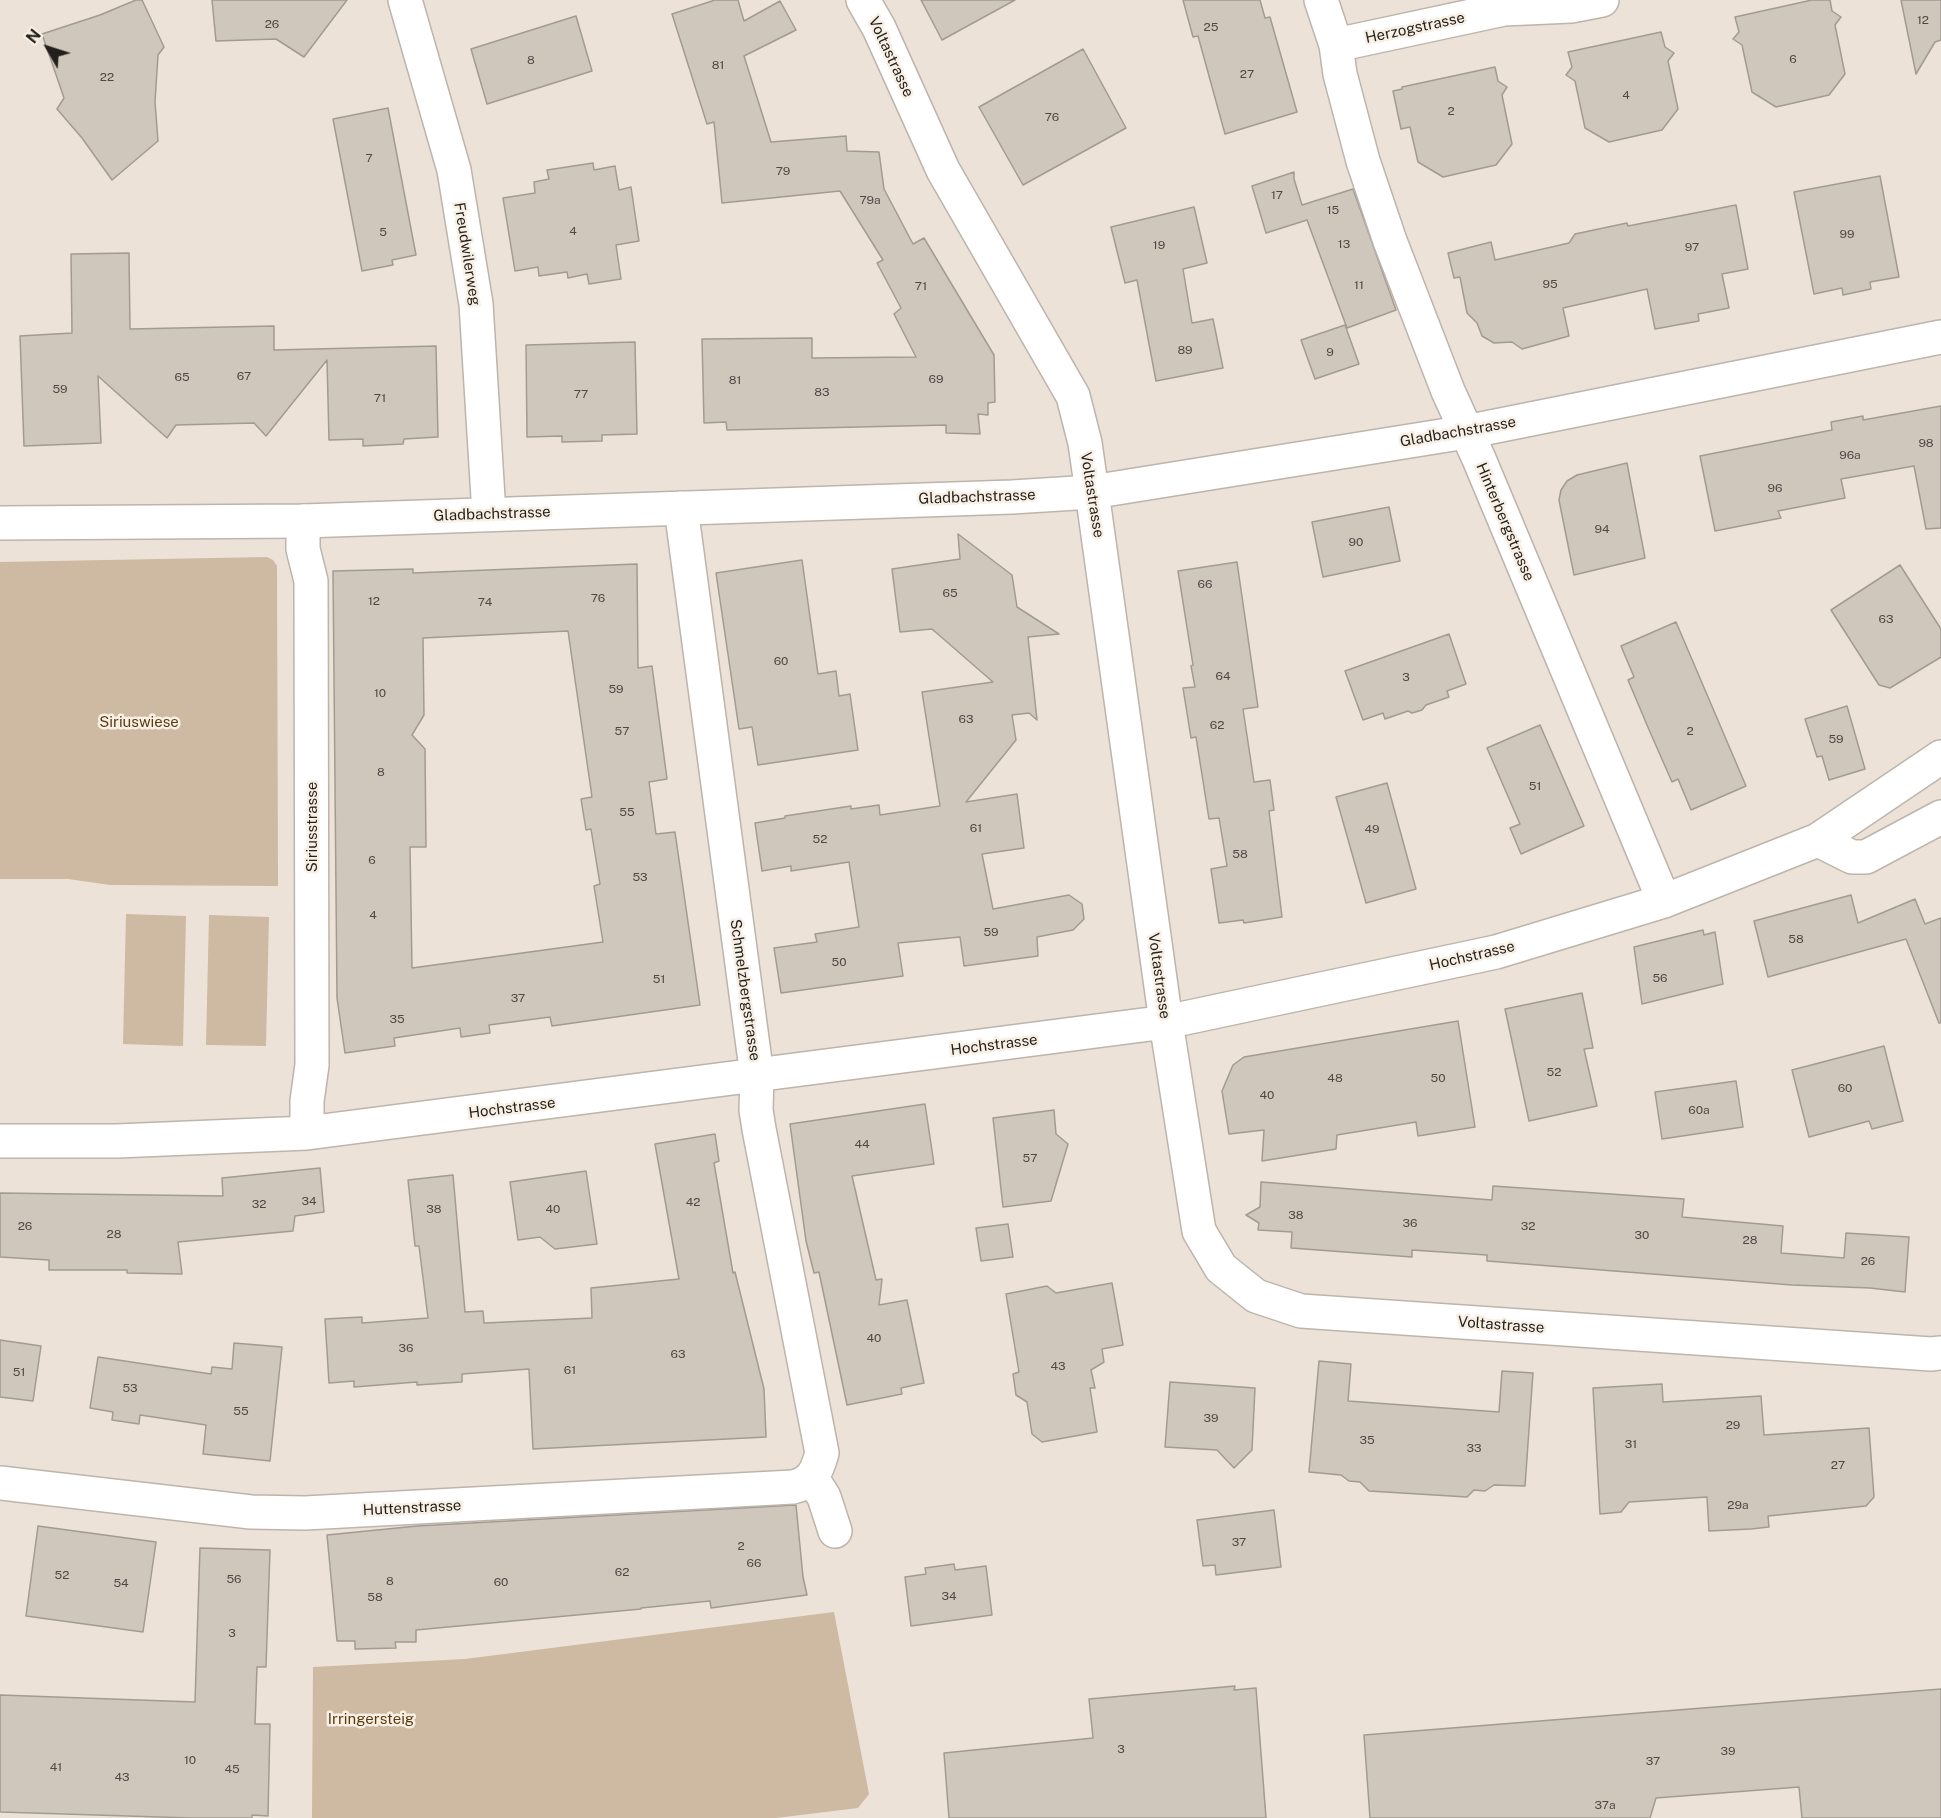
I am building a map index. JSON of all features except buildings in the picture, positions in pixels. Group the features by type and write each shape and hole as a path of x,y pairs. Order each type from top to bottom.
{"street":[{"name":"Freudwilerweg","path":"405,0 454,170 476,304 489,514"},
{"name":"Voltastrasse","path":"863,0 879,28 944,170 1073,396 1085,444 1166,1022 1199,1231 1221,1269 1256,1296 1301,1311 1919,1354 1941,1353"},
{"name":"Hinterbergstrasse","path":"1321,0 1336,45 1340,74 1363,160 1390,241 1448,391 1664,901"},
{"name":"Herzogstrasse","path":"1336,45 1503,9 1571,6 1602,0"},
{"name":"Gladbachstrasse","path":"0,523 303,521 1092,492 1466,432 1731,377 1941,337"},
{"name":"Schmelzbergstrasse","path":"681,508 757,1076 756,1110 822,1453 815,1473"},
{"name":"Siriusstrasse","path":"303,521 303,549 311,581 312,1065 307,1101 307,1133"},
{"name":"Hochstrasse","path":"0,1141 117,1141 307,1133 1166,1022 1496,952 1664,901 1818,840 1941,757"},
{"path":"1818,840 1852,857 1866,856 1941,817"},
{"path":"815,1473 835,1531"},
{"name":"Huttenstrasse","path":"0,1483 251,1512 305,1514 793,1487 802,1485 815,1473"}],"green space":[{"name":"Siriuswiese","path":"267,557 277,566 278,886 110,885 68,879 0,879 0,562"},
{"path":"126,914 186,916 183,1046 123,1044"},
{"path":"209,915 269,917 266,1046 206,1045"},
{"name":"Irringersteig","path":"834,1612 869,1794 858,1808 776,1818 312,1818 313,1667 465,1659"}]}
